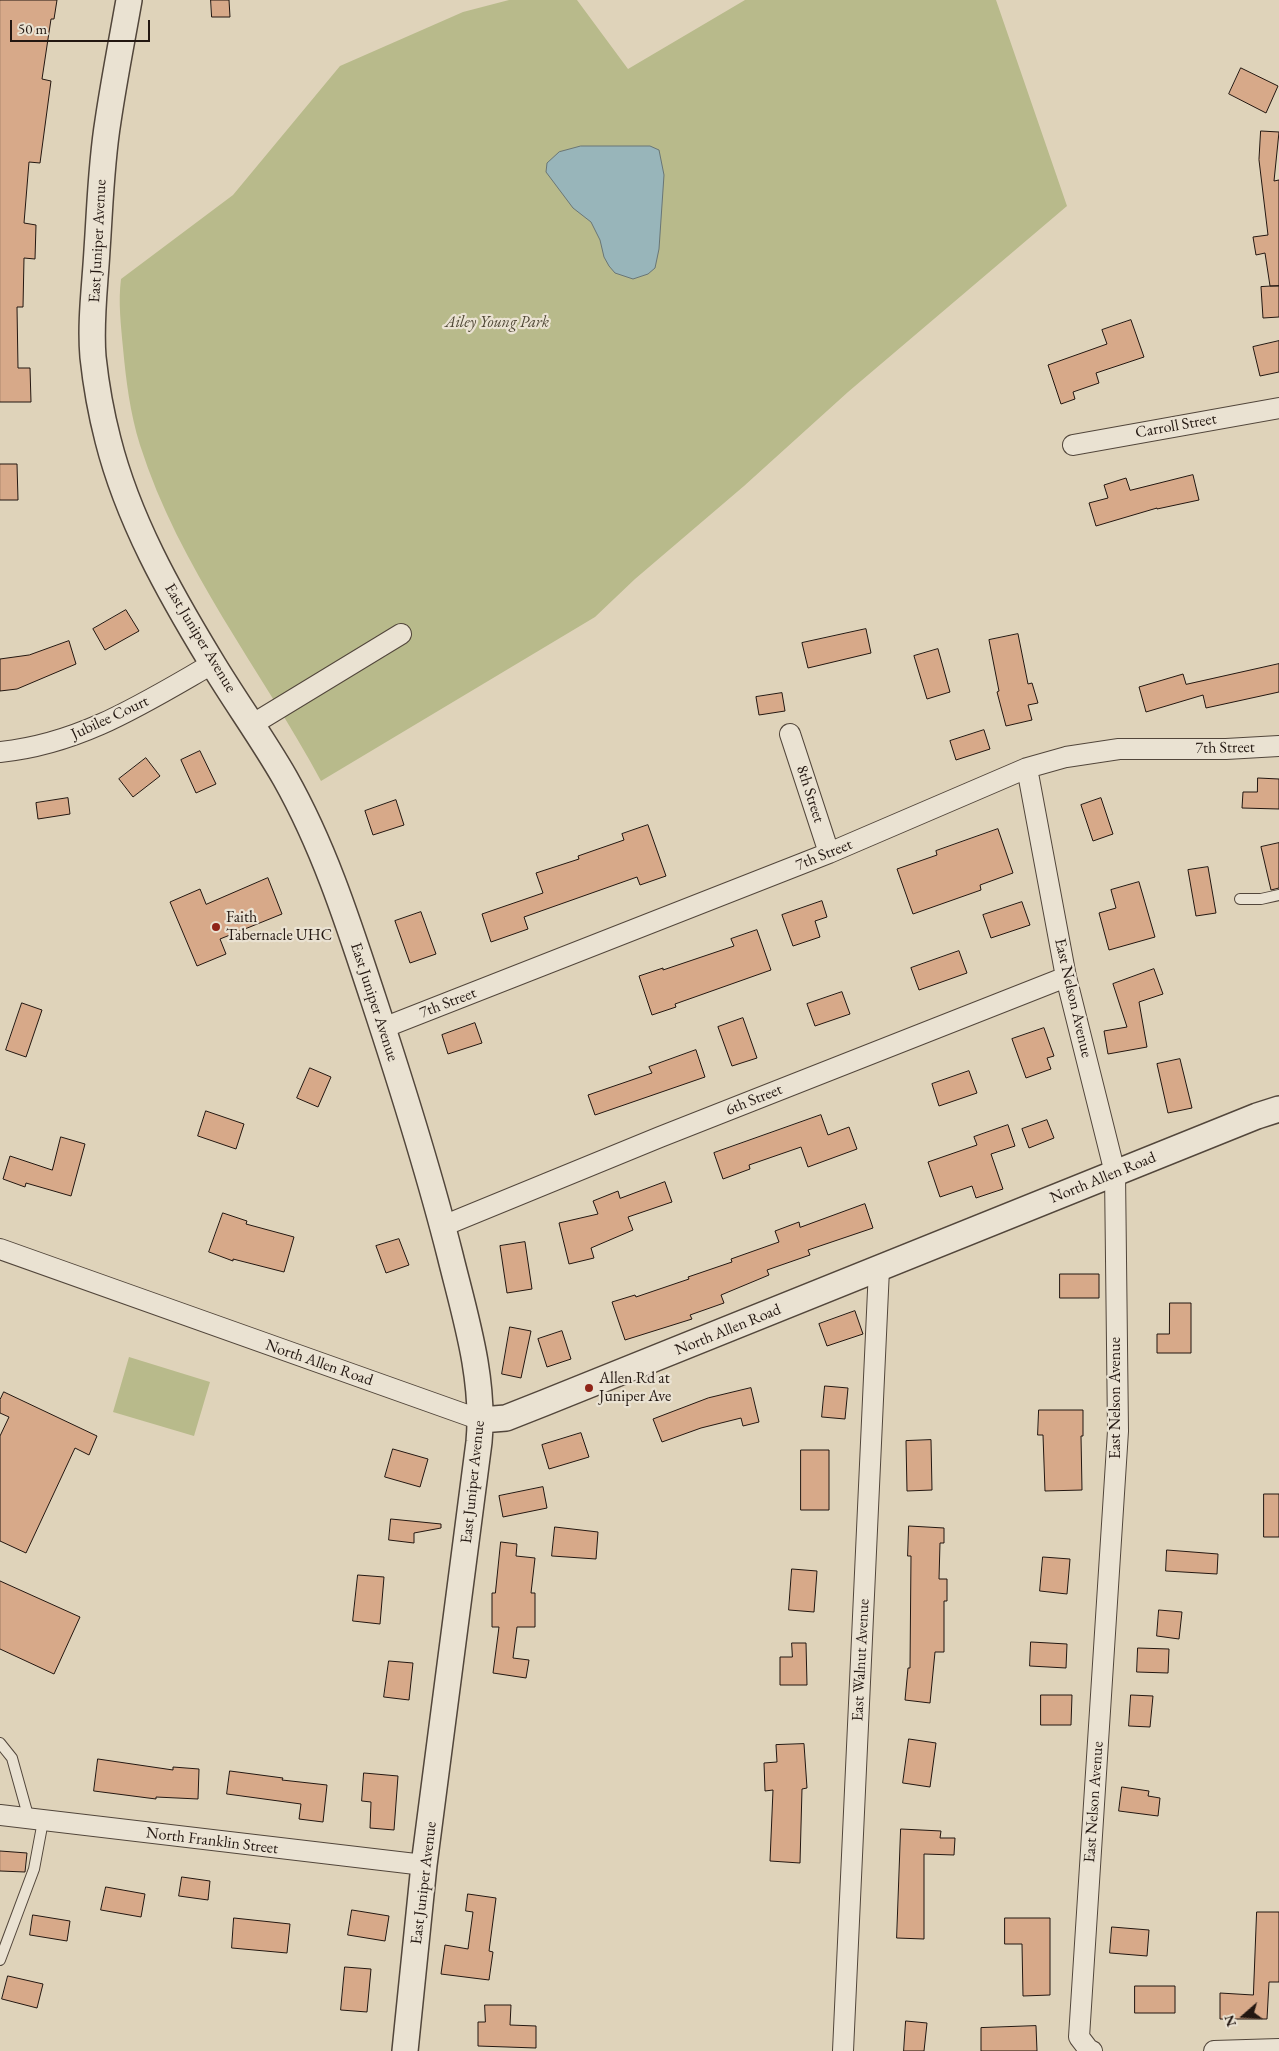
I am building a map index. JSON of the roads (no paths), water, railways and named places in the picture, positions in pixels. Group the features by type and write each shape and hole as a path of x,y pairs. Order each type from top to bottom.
{"street":[{"name":"East Juniper Avenue","path":"129,0 108,121 100,185 93,321 93,355 96,382 114,463 138,528 162,576 212,664 286,780 317,841 343,908 421,1149 477,1364 481,1420 424,1865 405,2051"},
{"name":"Carroll Street","path":"1073,444 1279,408"},
{"path":"252,724 401,634"},
{"name":"Jubilee Court","path":"0,752 49,744 102,725 122,716 212,664"},
{"name":"8th Street","path":"790,734 829,853"},
{"name":"7th Street","path":"383,1028 829,853 1027,768 1066,757 1119,749 1226,749 1279,746"},
{"name":"East Nelson Avenue","path":"1027,768 1066,977 1115,1173 1118,1431 1086,2044"},
{"name":"6th Street","path":"442,1226 660,1137 1066,977"},
{"name":"North Allen Road","path":"0,1249 481,1420 506,1418 1279,1109"},
{"name":"East Walnut Avenue","path":"843,2051 879,1269"},
{"name":"North Franklin Street","path":"0,1815 424,1865"},
{"path":"1214,2051 1279,2048"}],"lane":[{"path":"1240,899 1261,899 1279,895"},
{"path":"0,1743 12,1758 36,1820 34,1869 0,1960"}],"water":[{"path":"581,146 650,146 659,150 664,175 659,249 655,268 648,274 633,279 615,273 604,257 600,240 591,222 573,208 546,172 547,163 559,152"}],"place":[{"name":"Faith Tabernacle UHC","path":"216,927"},
{"name":"Allen Rd at Juniper Ave","path":"589,1388"}],"park label":[{"name":"Ailey Young Park","path":"497,323"}]}
